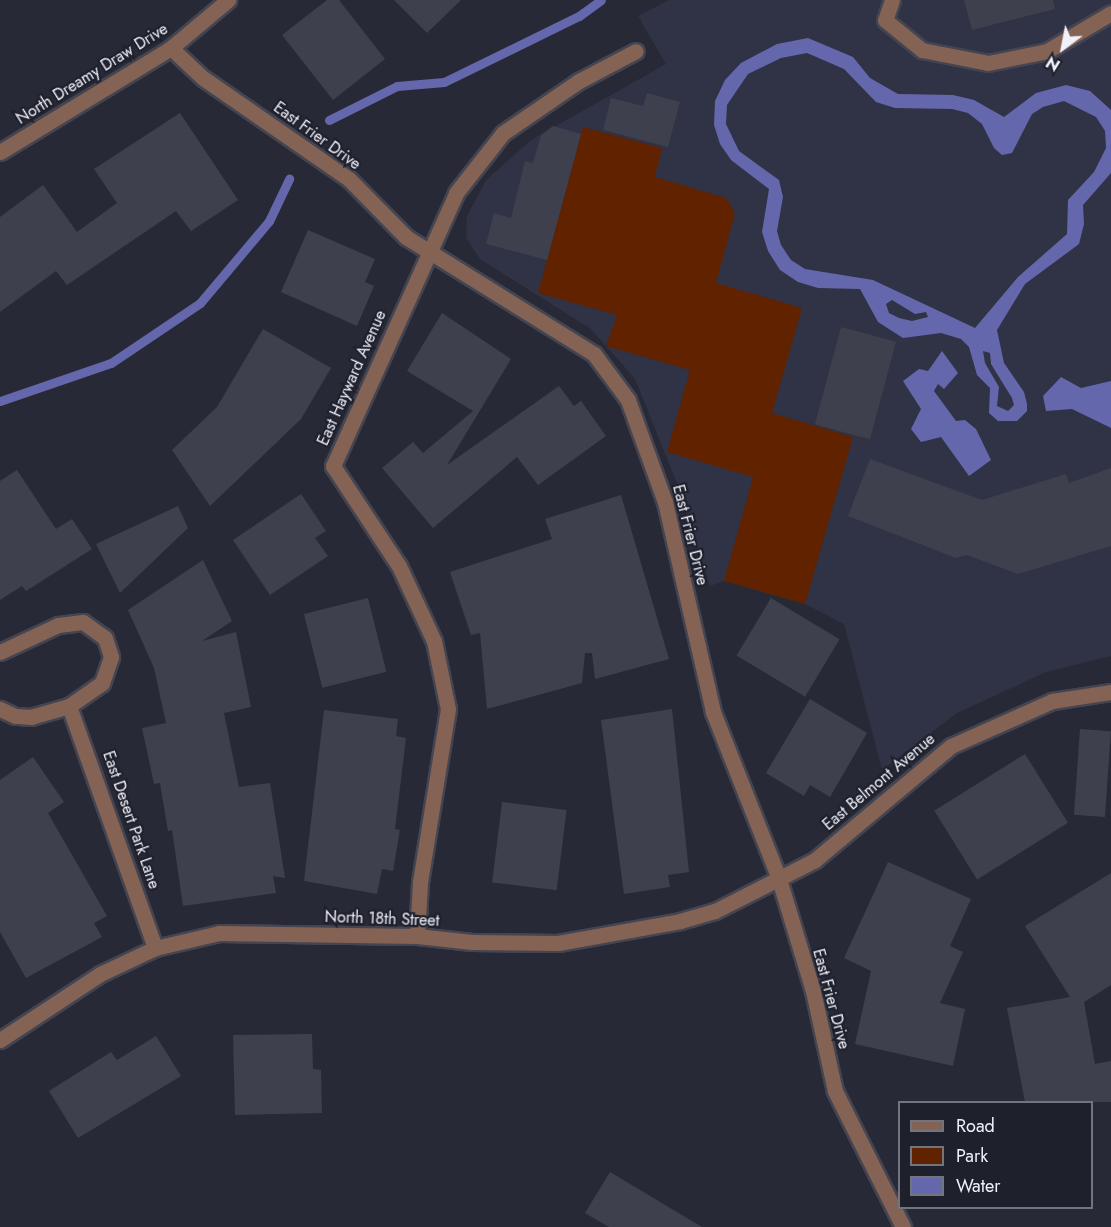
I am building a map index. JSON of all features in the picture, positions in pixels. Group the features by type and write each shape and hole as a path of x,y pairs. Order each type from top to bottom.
{"street":[{"name":"North Dreamy Draw Drive","path":"0,152 171,48 228,0"},
{"path":"892,0 885,20 922,50 988,63 1047,51 1111,13"},
{"name":"East Frier Drive","path":"171,48 203,78 328,162 398,230 594,354 628,400 665,502 713,712 779,879 813,991 835,1091 903,1227"},
{"name":"East Hayward Avenue","path":"417,936 420,882 448,709 429,630 399,566 333,466 456,193 503,133 579,81 636,51"},
{"path":"0,651 68,622 83,622 98,629 110,648 110,670 102,683 69,706 31,717 15,716 0,709"},
{"name":"East Belmont Avenue","path":"779,879 815,860 951,746 1052,701 1111,692"},
{"name":"East Desert Park Lane","path":"69,706 155,948"},
{"name":"North 18th Street","path":"0,1040 100,974 155,948 219,933 417,936 472,942 558,943 609,937 715,911 779,879"}],"shaded area":[{"path":"669,0 1111,0 1111,656 1046,672 957,713 882,770 844,624 805,604 724,581 710,586 678,486 635,379 591,329 480,259 466,238 467,216 486,180 531,140 666,64 638,16"}],"green space":[{"path":"583,127 662,148 655,177 726,198 735,213 716,283 802,308 772,413 853,437 805,604 724,581 753,477 667,452 690,370 606,346 617,315 538,293"}],"water":[{"path":"808,38 853,57 870,78 898,94 953,95 974,100 1004,117 1036,93 1066,85 1090,91 1111,110 1111,173 1083,205 1084,224 1079,244 1025,284 997,330 1004,363 1024,392 1027,404 1027,411 1017,421 998,421 989,413 990,388 977,375 969,347 961,339 941,333 903,338 878,322 860,289 818,288 798,282 780,270 768,251 762,232 769,189 731,160 720,144 714,125 715,101 725,80 741,63 777,44","holes":["807,53 844,69 876,102 895,108 952,109 968,113 982,124 994,148 1002,155 1012,153 1032,114 1043,107 1064,101 1096,117 1105,131 1106,148 1094,172 1068,200 1067,234 1018,277 975,328 873,280 805,269 791,260 781,245 777,231 783,197 779,180 739,151 726,124 727,105 748,74 781,58","892,300 915,314 926,312 928,317 912,321 899,318 889,313 886,304","983,351 990,353 991,364 1012,398 1014,405 1008,411 997,406 999,387 985,363"]},
{"path":"942,351 958,373 944,389 938,384 934,391 956,421 965,420 976,429 991,460 969,476 941,437 921,442 911,429 921,409 903,381 919,369 928,371"},
{"path":"1061,377 1081,388 1111,381 1111,428 1072,409 1046,411 1043,396"}],"building":[{"path":"327,0 339,0 385,59 333,100 282,35"},
{"path":"394,0 461,0 427,33"},
{"path":"964,0 1053,0 1055,9 972,30"},
{"path":"647,93 680,102 668,147 603,130 611,98 643,106"},
{"path":"180,113 238,200 191,231 176,211 67,285 56,271 0,312 0,217 43,185 77,232 117,203 94,169"},
{"path":"553,126 581,134 547,260 486,244 494,213 511,218 525,161 533,163 541,135"},
{"path":"308,230 375,259 365,282 374,286 357,326 281,292"},
{"path":"442,313 511,359 447,465 559,386 574,406 581,401 606,436 538,485 517,457 433,528 382,468 413,442 423,453 473,411 407,371"},
{"path":"841,327 896,342 870,439 815,425"},
{"path":"263,329 331,368 301,419 210,506 172,450 217,407"},
{"path":"870,459 982,500 1066,474 1069,483 1111,468 1111,546 1018,574 967,555 956,558 848,516"},
{"path":"17,470 56,529 72,519 92,549 26,591 22,586 0,600 0,481"},
{"path":"301,494 326,531 315,538 328,556 270,595 233,540"},
{"path":"621,495 669,659 595,679 592,653 585,653 582,683 487,709 480,633 471,635 450,572 552,539 545,519"},
{"path":"178,506 188,528 120,593 96,544"},
{"path":"203,560 232,621 202,641 236,632 251,707 224,713 239,787 270,783 285,878 273,876 276,893 183,906 172,830 168,831 160,783 154,784 142,728 166,723 154,668 128,610"},
{"path":"368,598 386,672 322,688 304,614"},
{"path":"771,598 840,639 805,697 736,655"},
{"path":"810,699 867,733 830,797 810,785 804,796 766,773"},
{"path":"672,709 689,872 668,875 670,887 624,894 601,720"},
{"path":"324,710 398,719 396,736 406,738 395,829 400,830 393,871 382,869 377,894 304,881"},
{"path":"1080,729 1111,731 1105,817 1074,815"},
{"path":"1025,754 1068,823 977,879 934,811"},
{"path":"33,757 64,802 48,813 107,916 94,923 102,937 26,978 0,932 0,780"},
{"path":"502,802 567,810 557,890 492,882"},
{"path":"888,862 971,899 950,946 963,952 940,1003 965,1009 953,1066 855,1044 871,971 844,958"},
{"path":"1111,873 1111,985 1084,1002 1095,1064 1111,1061 1111,1102 1025,1101 1007,1008 1070,997 1025,926"},
{"path":"312,1034 313,1069 321,1070 322,1113 235,1115 233,1035"},
{"path":"156,1036 181,1076 78,1138 49,1091 111,1052 117,1060"},
{"path":"610,1172 702,1227 609,1227 585,1213"}],"waterway":[{"path":"329,120 397,86 444,82 579,16 601,0"},
{"path":"0,401 111,363 200,303 269,221 289,179"}]}
